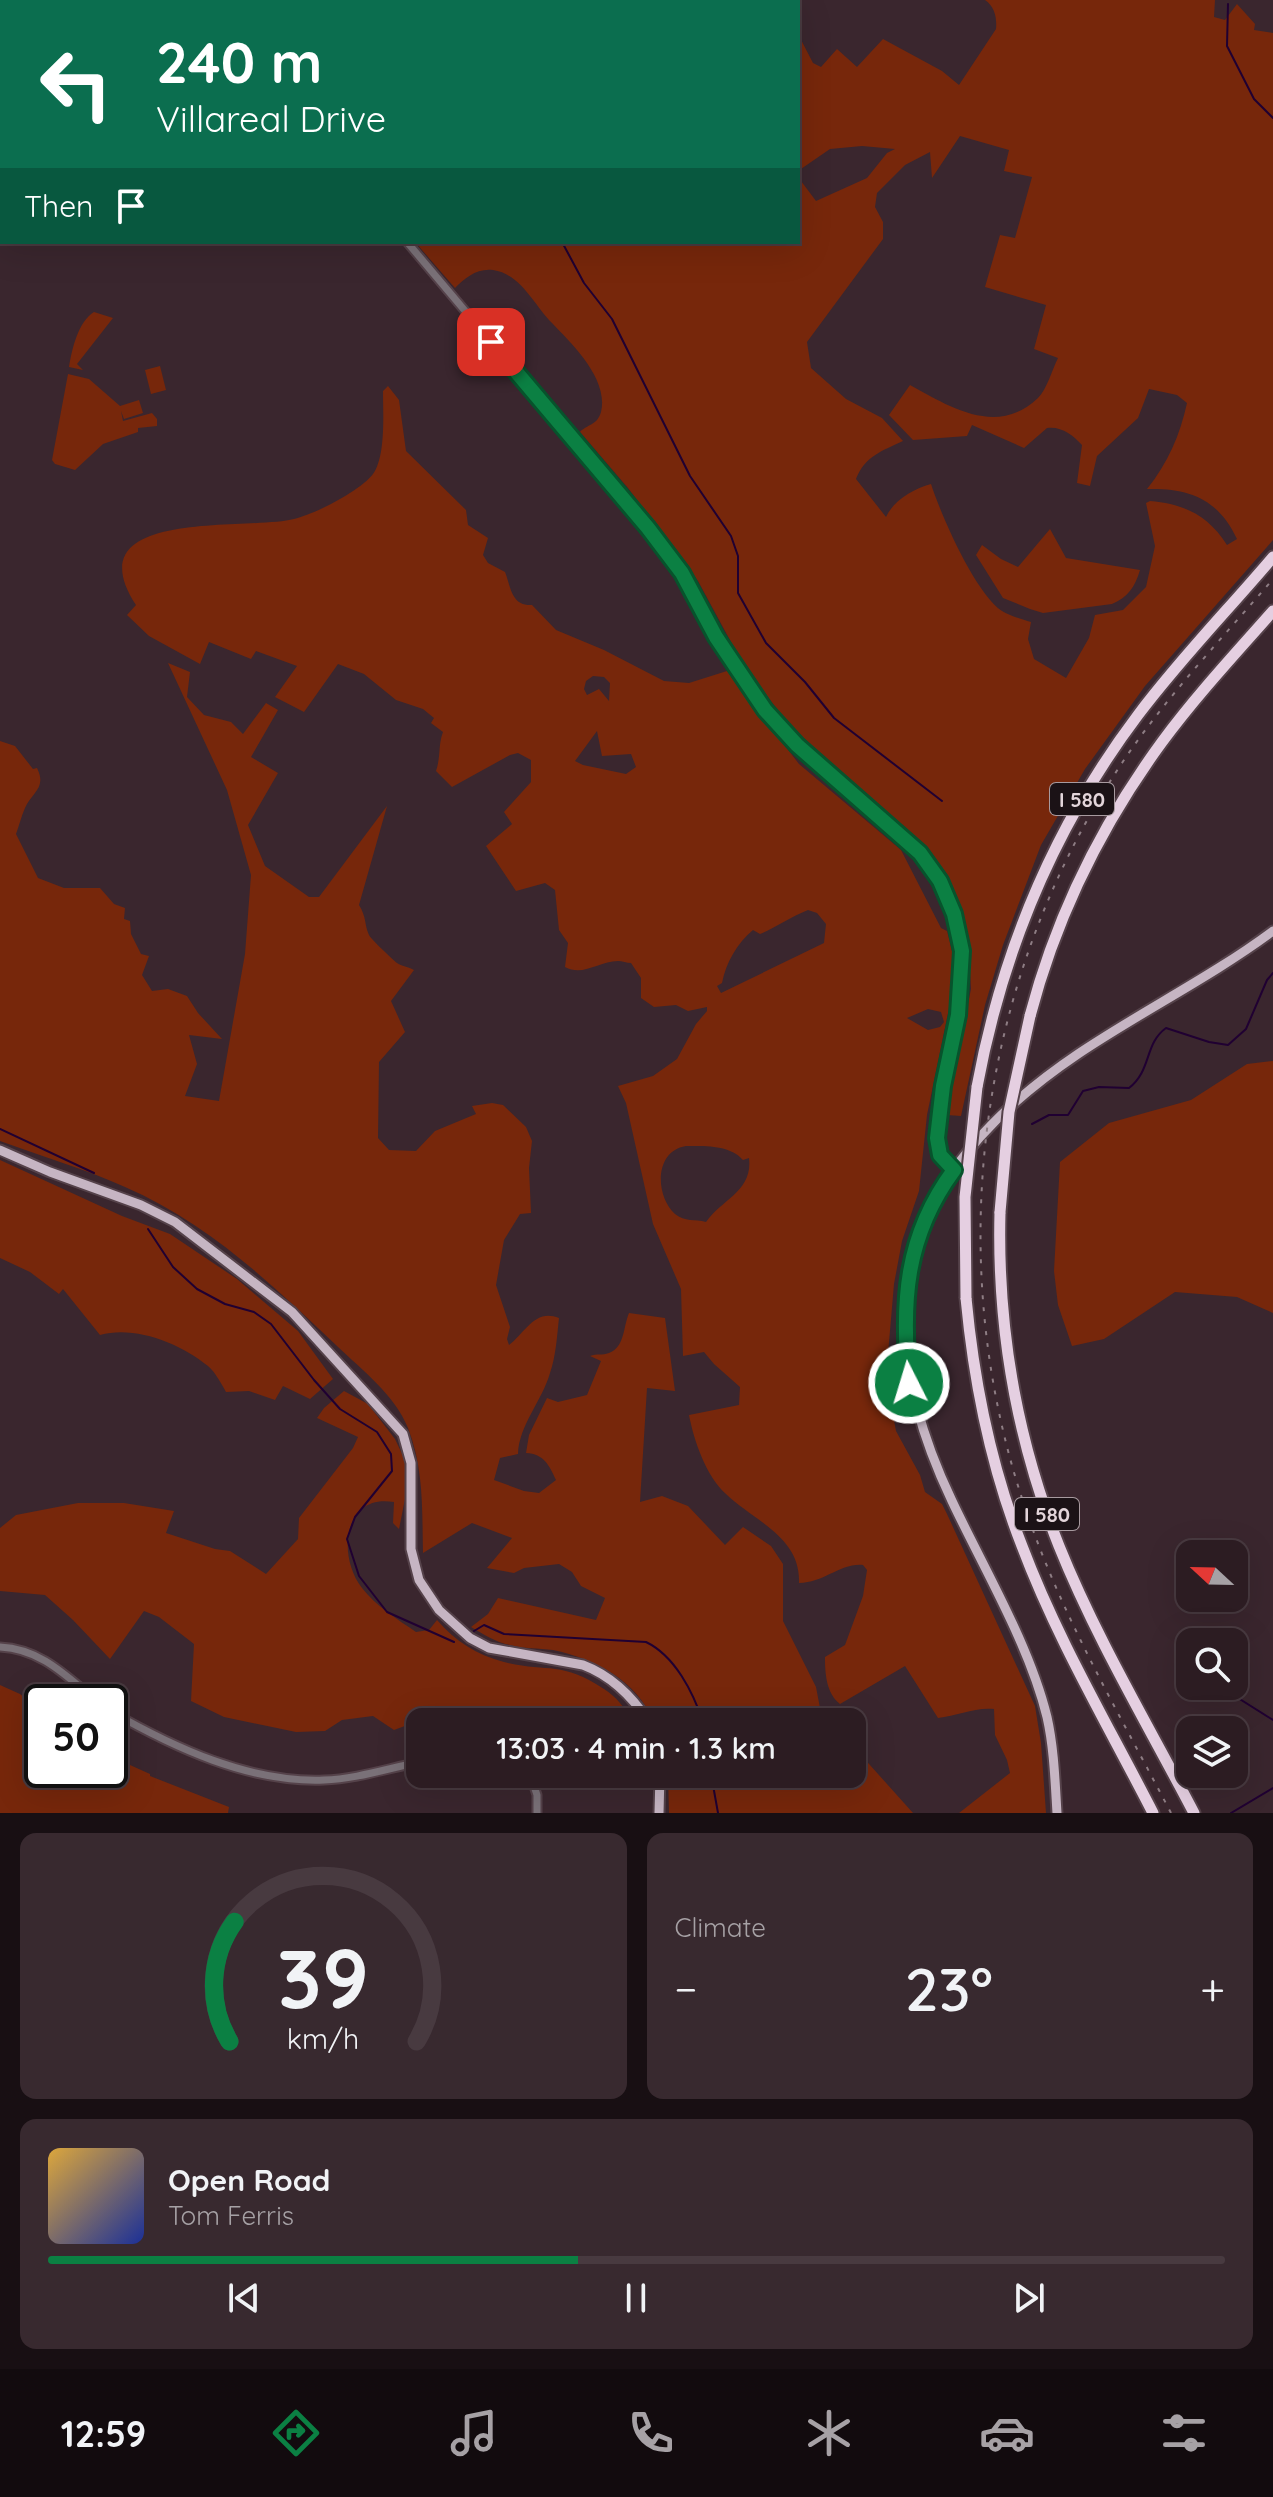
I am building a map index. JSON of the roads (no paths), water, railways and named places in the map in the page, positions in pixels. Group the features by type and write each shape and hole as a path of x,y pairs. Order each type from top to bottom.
{"highway":[{"name":"I 580","path":"1153,1813 1053,1619 1017,1534 1000,1484 984,1419 966,1298 966,1183 977,1087 993,1014 1012,951 1036,889 1071,818 1105,761 1143,707 1273,557"},
{"name":"I 580","path":"1194,1813 1082,1597 1040,1493 1022,1427 1009,1358 1001,1276 1000,1212 1009,1112 1030,1016 1068,906 1117,810 1180,719 1273,611"}],"main road":[{"path":"1057,1813 1052,1745 1037,1684 933,1460 909,1383 905,1327 908,1276 925,1217 940,1189 997,1121 1075,1056 1211,973 1273,931"},
{"path":"0,1150 141,1205 175,1222 292,1312 403,1434 411,1463 411,1549 419,1580 439,1610 470,1638 489,1648 595,1669 635,1700 640,1708"},
{"path":"659,1813 660,1788"}],"street":[{"path":"409,244 648,528 682,573 716,637 765,710 797,745 920,853 940,881 954,914 962,951 958,1015 943,1086 937,1138 940,1155 954,1170"},
{"path":"0,1647 23,1650 48,1661 76,1684"},
{"path":"128,1720 200,1755 270,1775 323,1780 406,1765"},
{"path":"535,1788 537,1813"}],"waterway":[{"path":"1228,4 1227,46 1254,99 1273,118"},
{"path":"563,244 584,283 612,319 690,476 731,536 738,556 738,593 766,643 805,682 834,718 942,801"},
{"path":"1032,1124 1049,1115 1068,1115 1083,1091 1099,1087 1129,1088 1141,1073 1154,1042 1166,1028 1228,1045 1246,1029 1273,973"},
{"path":"0,1129 94,1173"},
{"path":"148,1229 173,1267 197,1289 225,1304 254,1312 271,1324 340,1409 377,1432 391,1454 392,1471 355,1517 347,1539 359,1576 387,1612 454,1642"},
{"path":"474,1631 484,1625 504,1634 646,1642 666,1656 682,1676 698,1708"},
{"path":"1241,1700 1273,1720"},
{"path":"714,1788 718,1813"},
{"path":"1231,1813 1273,1788"}],"railway":[{"path":"1171,1813 1059,1595 1029,1519 1002,1425 986,1328 981,1231 986,1134 1003,1038 1031,944 1069,854 1135,744 1192,671 1273,579"}]}
